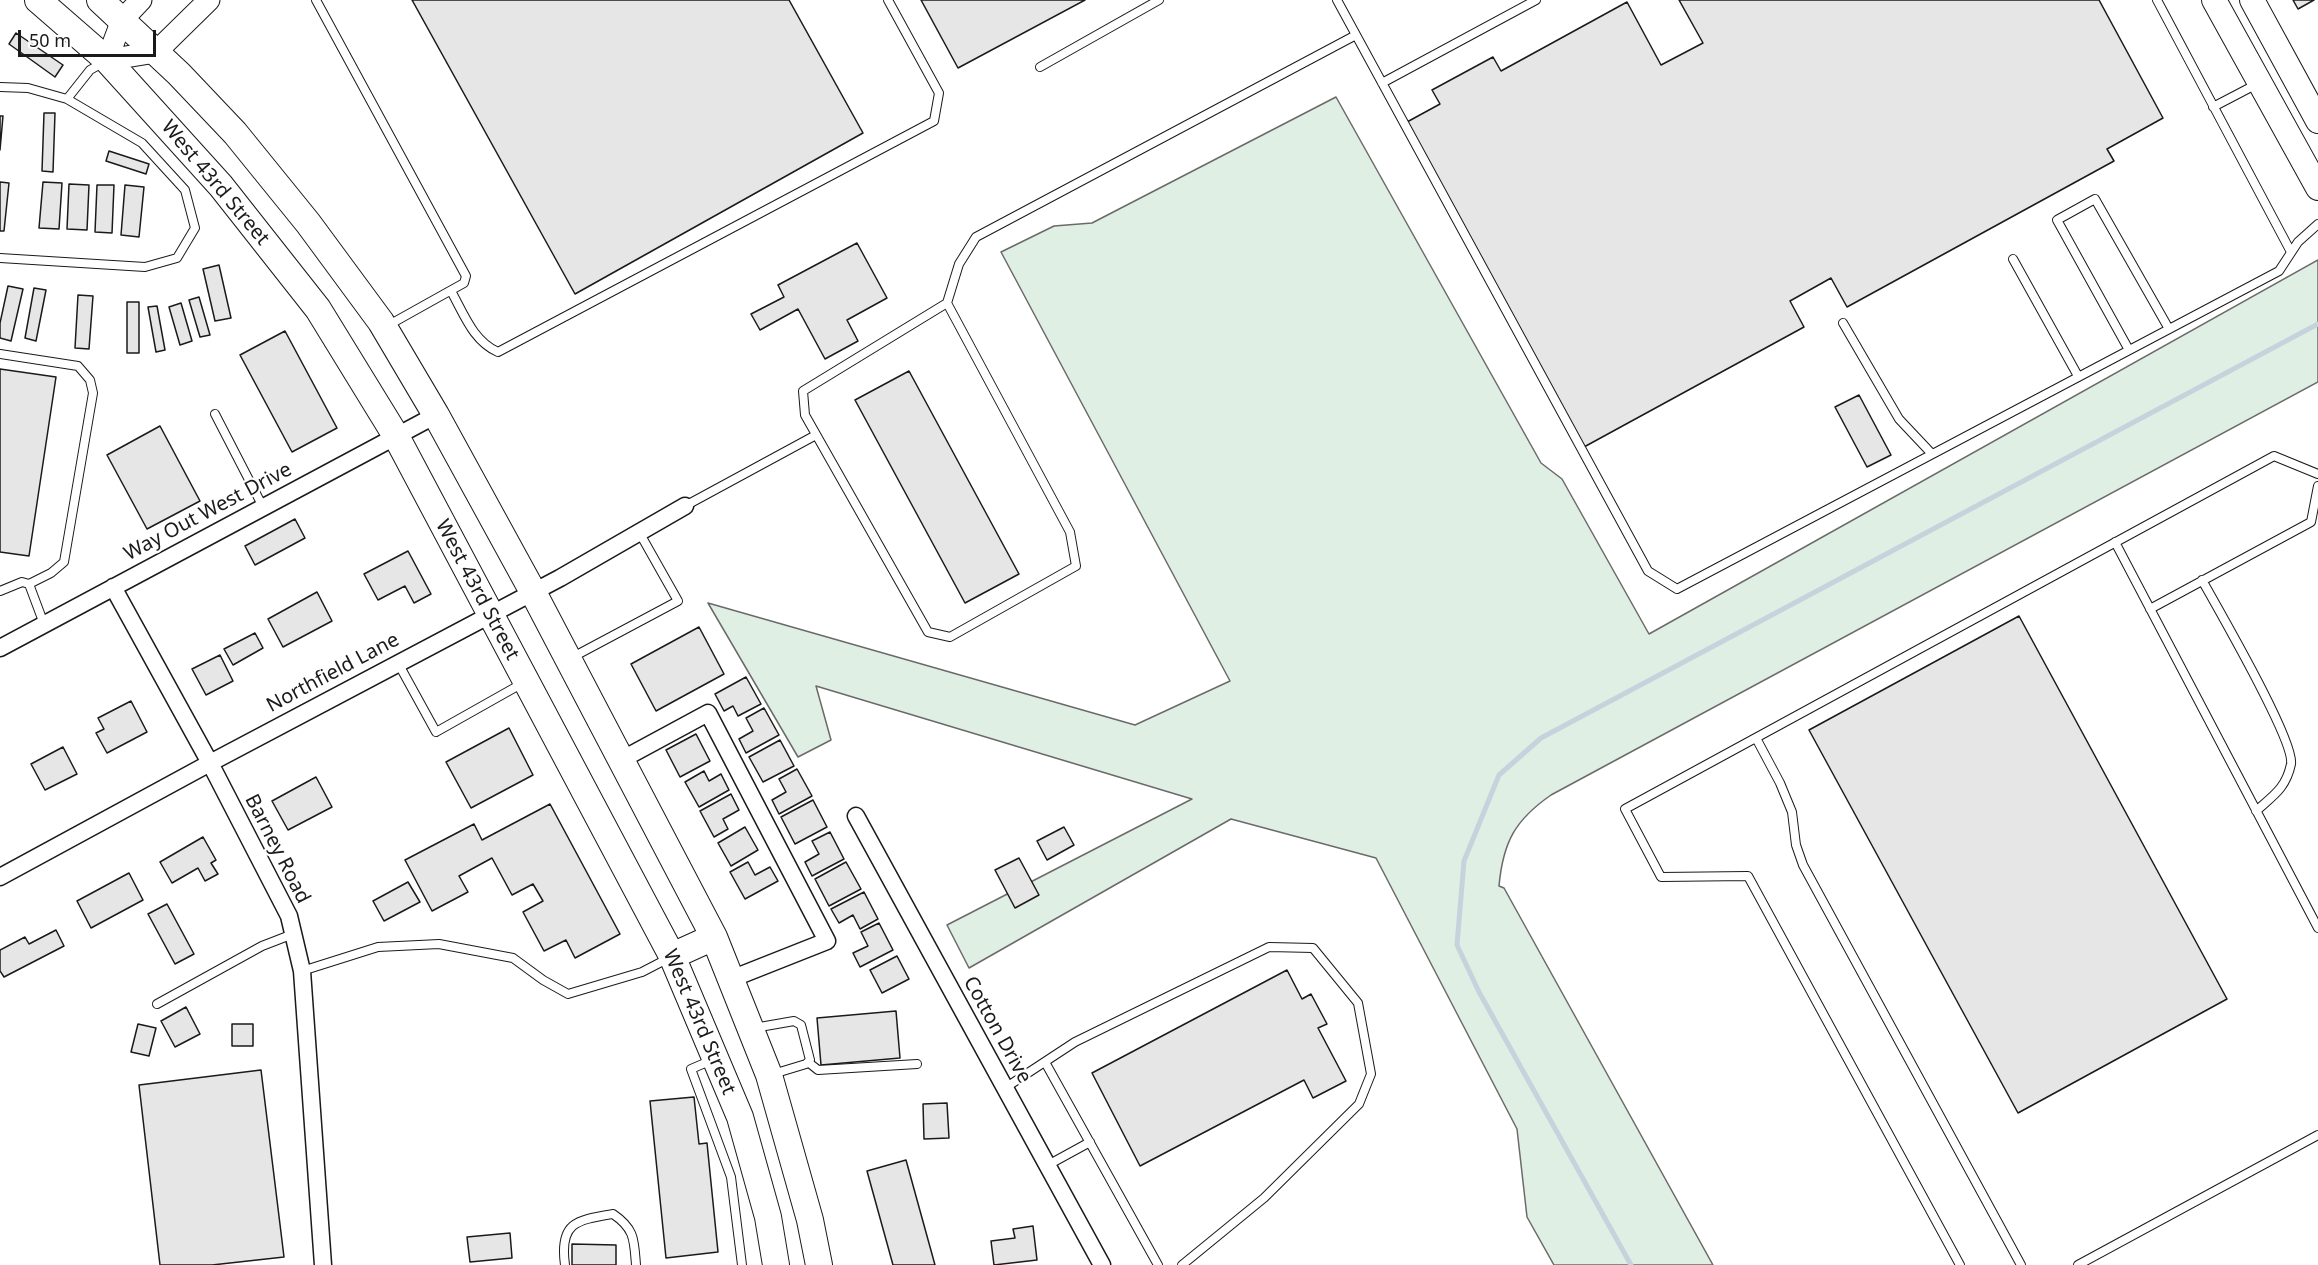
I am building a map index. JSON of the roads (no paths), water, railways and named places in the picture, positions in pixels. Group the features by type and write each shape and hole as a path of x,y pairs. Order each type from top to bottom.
{"main road":[{"name":"West 43rd Street","path":"38,0 107,60 221,186 318,309 396,436 672,956 740,1117 768,1217 776,1265"},
{"path":"100,0 156,52 235,133 308,223 384,328 436,415 714,937 769,1075 810,1220 819,1265"},
{"path":"2214,0 2318,188"},
{"path":"2252,0 2318,121"},
{"path":"2260,83 2289,68"},
{"path":"672,956 714,937"}],"street":[{"path":"141,0 122,20 107,60 156,52 209,0"},
{"name":"Way Out West Drive","path":"0,648 436,415"},
{"name":"Northfield Lane","path":"0,877 532,592 685,506"},
{"name":"Barney Road","path":"113,587 210,763 289,916 302,971 323,1265"},
{"path":"621,760 708,713 827,941 731,979"},
{"name":"Cotton Drive","path":"856,816 1102,1265"}],"lane":[{"path":"316,0 466,276 464,283 384,328"},
{"path":"451,291 475,335 486,346 498,352 934,121 939,93 888,0"},
{"path":"1040,67 1159,0"},
{"path":"1337,0 1648,571 1677,589 2279,271 2298,242 2318,224"},
{"path":"1382,83 1536,0"},
{"path":"2157,0 2291,252"},
{"path":"947,303 1070,532 1076,566 950,637 928,632 805,415 803,391 947,303 959,264 976,237 1356,35"},
{"path":"67,99 90,70 107,60"},
{"path":"2213,107 2260,83"},
{"path":"0,87 28,88 67,99 142,143 185,190 195,228 177,258 145,267 0,258"},
{"path":"2129,350 2057,220 2095,199 2169,329"},
{"path":"2013,259 2078,376"},
{"path":"1843,323 1899,419 1932,454"},
{"path":"0,354 78,366 90,380 93,393 64,562 51,573 29,584 22,582 0,591"},
{"path":"215,414 263,507"},
{"path":"685,506 816,435"},
{"path":"1960,1265 1748,876 1661,877 1625,809 2274,456 2318,474"},
{"path":"2150,609 2311,522 2318,486"},
{"path":"568,660 678,602 639,532"},
{"path":"2115,542 2318,928"},
{"path":"2202,580 2283,733 2291,761 2283,788 2256,810"},
{"path":"29,584 44,624"},
{"path":"398,663 436,732 526,681"},
{"path":"1756,738 1780,783 1792,812 1796,844 1803,865 2021,1265"},
{"path":"157,1004 262,946 293,934"},
{"path":"302,971 378,947 439,944 513,958 543,980 568,994 642,972 672,956"},
{"path":"1005,1088 1075,1042 1269,947 1313,948 1358,1003 1371,1074 1359,1104 1264,1198 1182,1265"},
{"path":"750,1028 794,1021 801,1025 810,1060 806,1064 769,1075"},
{"path":"715,1059 691,1069 731,1177 742,1265"},
{"path":"808,1062 818,1070 917,1064"},
{"path":"1045,1062 1158,1265"},
{"path":"2078,1265 2318,1134"},
{"path":"1048,1165 1090,1142"},
{"path":"565,1265 563,1252 571,1227 583,1219 613,1214 627,1223 635,1242 636,1265"}],"waterway":[{"path":"1631,1265 1479,992 1457,945 1464,861 1499,775 1541,738 2318,324"}]}
